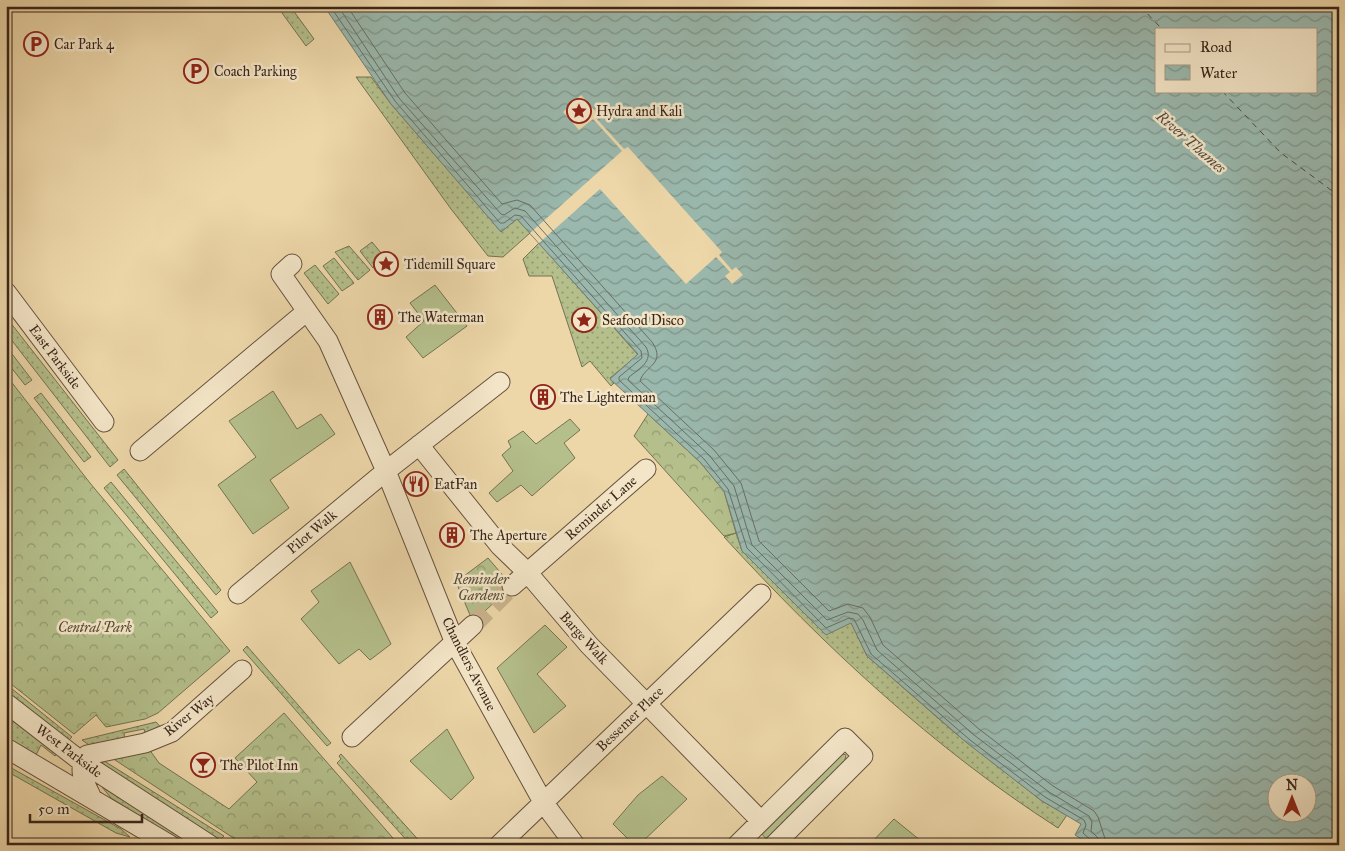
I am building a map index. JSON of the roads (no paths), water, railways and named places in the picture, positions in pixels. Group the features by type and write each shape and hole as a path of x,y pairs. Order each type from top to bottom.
{"street":[{"name":"Chandlers Avenue","path":"286,269 307,310 328,341 386,471 455,643 543,802 575,845"},
{"name":"East Parkside","path":"6,292 104,422"},
{"path":"140,451 307,310"},
{"path":"386,471 500,382"},
{"name":"Barge Walk","path":"419,445 500,546 527,572 589,645 761,821"},
{"name":"Reminder Lane","path":"512,586 646,469"},
{"name":"Pilot Walk","path":"238,594 386,471"},
{"name":"Bessemer Place","path":"499,844 761,594"},
{"path":"352,737 473,625"},
{"name":"River Way","path":"82,762 87,755 98,751 144,743 172,732 242,670"},
{"name":"West Parkside","path":"6,703 82,762 210,845"},
{"path":"737,845 845,738 858,745 863,756 774,845"},
{"name":"West Parkside","path":"6,748 91,796 162,843"},
{"path":"82,762 82,774 91,796"}],"water":[{"name":"River Thames","path":"324,6 1339,6 1339,845 1091,845 1075,835 1081,824 1042,801 967,743 867,656 851,623 826,635 742,551 724,491 700,462 610,379 638,354 517,219 501,232 391,104"}],"tunnel":[{"path":"473,625 512,586"}],"place":[{"name":"Car Park 4","path":"36,44"},
{"name":"Coach Parking","path":"196,71"},
{"name":"Hydra and Kali","path":"579,111"},
{"name":"Tidemill Square","path":"386,264"},
{"name":"The Waterman","path":"380,317"},
{"name":"Seafood Disco","path":"584,320"},
{"name":"The Lighterman","path":"543,397"},
{"name":"EatFan","path":"416,484"},
{"name":"The Aperture","path":"452,535"},
{"name":"The Pilot Inn","path":"203,765"}],"park label":[{"name":"Reminder Gardens","path":"481,588"},
{"name":"Central Park","path":"95,627"}]}
